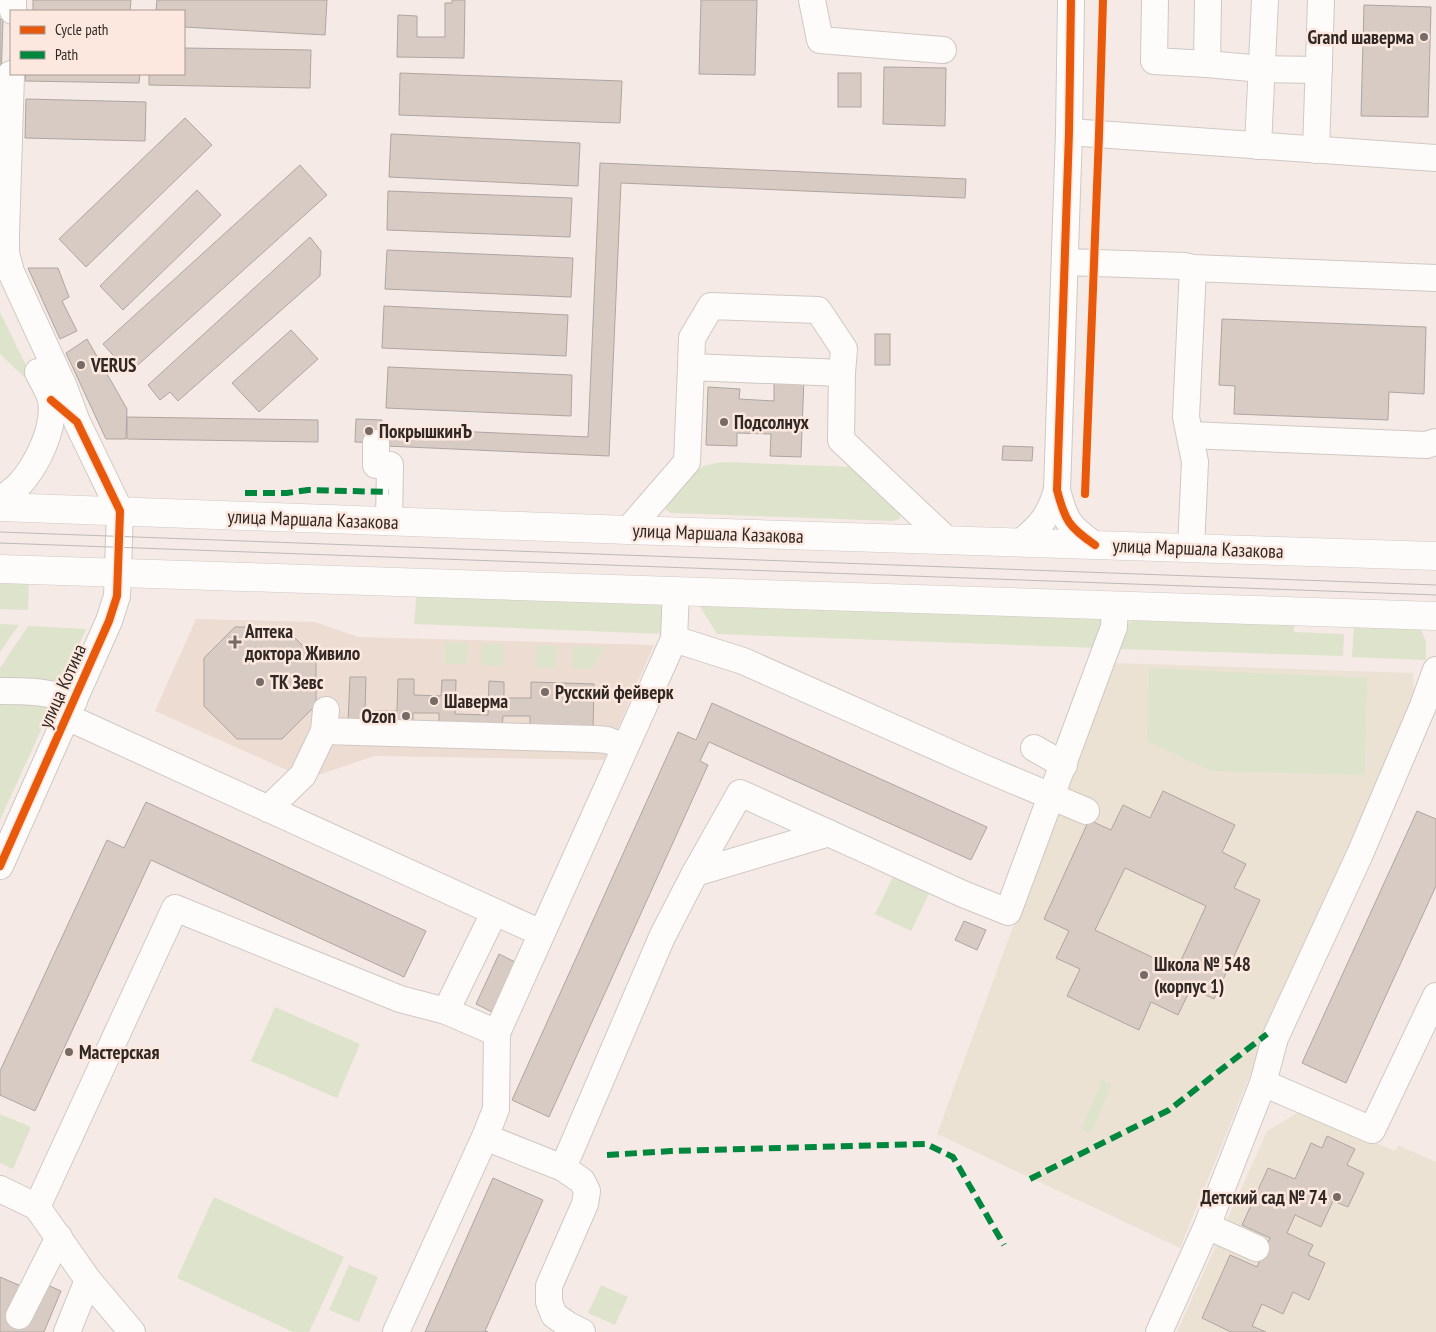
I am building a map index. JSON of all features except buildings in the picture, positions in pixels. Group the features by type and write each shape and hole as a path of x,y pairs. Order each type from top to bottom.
{"main road":[{"name":"улица Маршала Казакова","path":"0,507 948,541 1436,556"},
{"path":"0,569 1436,616"}],"street":[{"path":"812,0 820,40 943,50"},
{"path":"1020,543 1044,520 1051,509 1057,490 1069,132 1071,0"},
{"path":"1155,0 1154,61 1262,69 1318,70"},
{"path":"1207,64 1208,0"},
{"path":"1258,146 1265,0"},
{"path":"1316,150 1321,0"},
{"path":"11,75 6,253 11,272 64,387 77,422 120,511"},
{"path":"1069,132 1436,158"},
{"path":"1065,262 1436,278"},
{"path":"1191,548 1195,462 1186,417 1193,268"},
{"path":"0,290 51,400 51,420 45,442 34,464 19,485 0,501"},
{"path":"628,530 687,462 692,338 711,306 818,310 844,349 841,440 948,541"},
{"path":"691,367 842,373"},
{"path":"51,400 77,422"},
{"path":"1190,435 1426,444 1436,442"},
{"path":"376,443 376,465 390,465 389,521"},
{"path":"1057,490 1067,521 1076,532 1095,545"},
{"name":"улица Котина","path":"0,866 5,840 70,709 109,621 117,596 120,511"},
{"path":"396,1332 485,1138 496,1109 497,1033 674,639 676,591"},
{"path":"563,1168 662,937 740,793 963,894 1008,912 1114,627 1115,605"},
{"path":"674,639 743,661 1086,811"},
{"path":"1159,1332 1207,1226 1263,1083 1276,1038 1360,854 1430,709 1436,670"},
{"path":"0,690 44,692 59,695 70,709 138,738 268,809 541,933"},
{"path":"268,809 303,774 325,720 607,740 625,747"},
{"path":"1034,748 1064,765"},
{"path":"695,873 828,833"},
{"path":"37,1207 175,908 400,1000 446,1010 497,1033"},
{"path":"446,1010 494,912"},
{"path":"1263,1083 1372,1130 1436,996"},
{"path":"485,1138 563,1168 582,1181 587,1191 585,1204 550,1286 549,1302 554,1315 582,1332"},
{"path":"0,1189 37,1207 88,1280 132,1332"},
{"path":"1207,1226 1256,1248"},
{"path":"19,1316 59,1237"},
{"path":"67,1332 88,1280"}],"shaded area":[{"path":"196,619 315,622 358,637 654,645 604,760 374,756 307,779 155,711"},
{"name":"Школа № 548 (корпус 1)","path":"1115,663 1413,673 1414,694 1350,849 1267,1034 1180,1248 937,1134 1017,916"},
{"name":"Детский сад № 74","path":"1302,1110 1395,1151 1398,1145 1436,1162 1436,1332 1177,1332 1267,1131"}],"green space":[{"path":"0,312 38,390 0,354"},
{"path":"722,462 852,467 902,513 899,519 893,521 671,513 666,510 665,504 692,472 706,465"},
{"path":"0,579 29,580 28,610 0,609"},
{"path":"417,592 664,601 663,634 414,624"},
{"path":"698,603 1099,617 1106,628 1098,648 717,634"},
{"path":"1135,618 1294,624 1294,632 1344,634 1343,656 1117,649 1124,627"},
{"path":"0,624 19,625 0,652"},
{"path":"28,626 86,629 61,682 56,684 0,683 0,668"},
{"path":"1354,627 1421,630 1426,641 1426,660 1352,657"},
{"path":"445,642 468,643 467,664 445,664"},
{"path":"481,644 503,644 503,666 481,665"},
{"path":"536,645 557,646 556,668 535,667"},
{"path":"573,646 604,647 592,669 572,668"},
{"path":"1149,668 1367,678 1365,775 1211,771 1147,741"},
{"path":"0,698 47,703 51,708 0,820"},
{"path":"893,877 929,894 911,931 875,914"},
{"path":"275,1007 360,1044 337,1098 251,1061"},
{"path":"1102,1080 1112,1084 1091,1133 1081,1129"},
{"path":"0,1114 31,1127 13,1169 0,1163"},
{"path":"214,1197 344,1257 309,1332 293,1332 177,1278"},
{"path":"349,1265 378,1277 359,1322 329,1310"},
{"path":"601,1285 628,1297 615,1325 588,1313"}],"tram line":[{"path":"0,532 1436,585"},
{"path":"0,543 1436,595"}],"marked path":[{"path":"245,493 287,493 308,490 389,492"},
{"path":"1030,1179 1169,1110 1267,1034"},
{"path":"607,1155 671,1151 926,1144 953,1157 1004,1245"}],"cycle path":[{"path":"1071,0 1069,132 1057,490 1069,522 1079,533 1095,545"},
{"path":"1085,494 1103,0"},
{"path":"0,866 109,621 117,596 120,511 77,422 51,400"}],"place":[{"name":"Grand шаверма","path":"1424,37"},
{"name":"VERUS","path":"81,365"},
{"name":"Подсолнух","path":"724,422"},
{"name":"ПокрышкинЪ","path":"369,431"},
{"name":"Аптека доктора Живило","path":"235,642"},
{"name":"ТК Зевс","path":"260,682"},
{"name":"Русский фейверк","path":"545,692"},
{"name":"Шаверма","path":"434,701"},
{"name":"Ozon","path":"406,716"},
{"name":"Школа № 548 (корпус 1)","path":"1144,975"},
{"name":"Мастерская","path":"69,1052"},
{"name":"Детский сад № 74","path":"1337,1197"}]}
